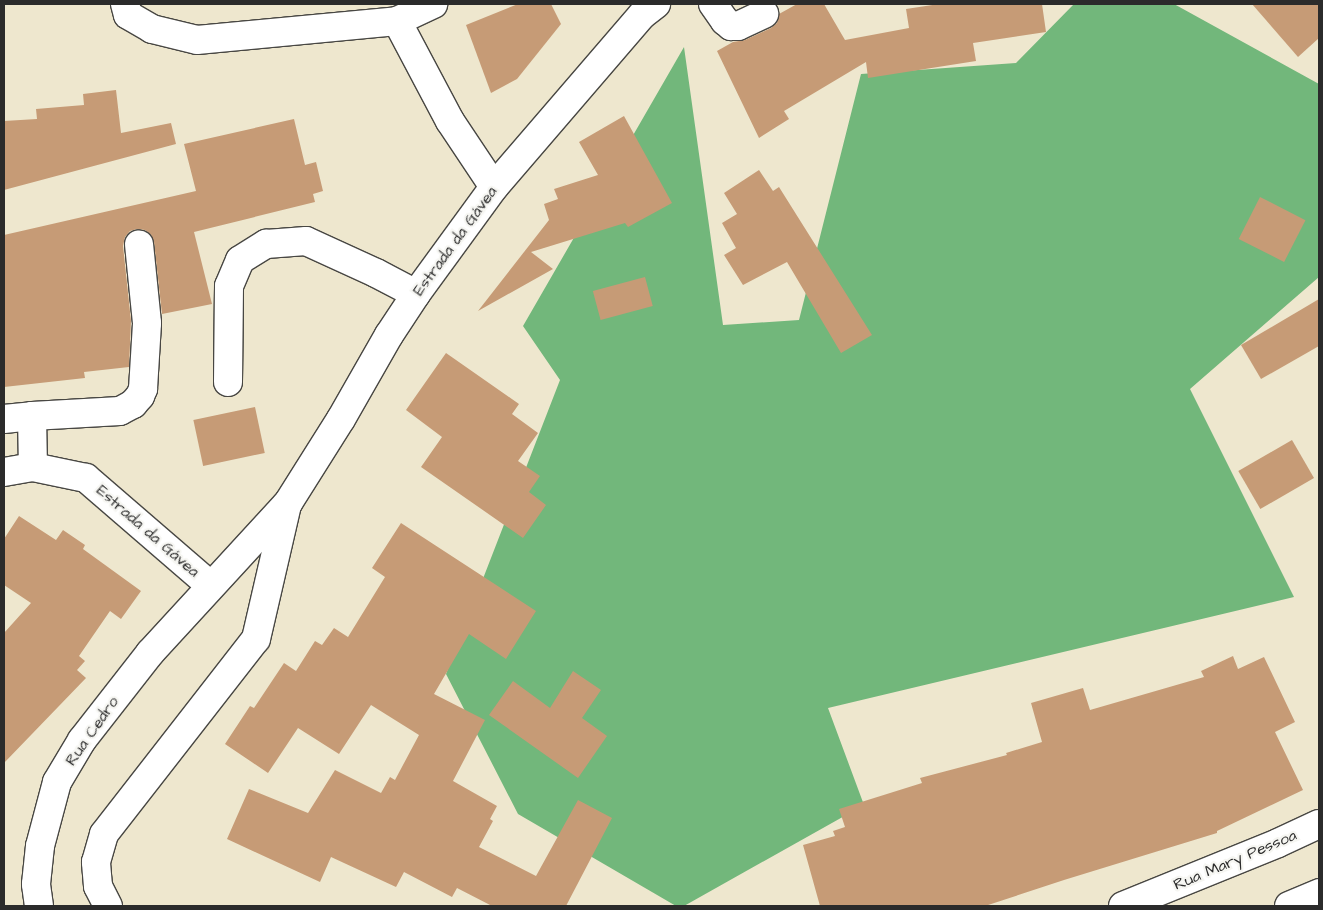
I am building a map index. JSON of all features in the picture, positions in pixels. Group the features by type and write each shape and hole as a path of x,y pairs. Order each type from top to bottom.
{"street":[{"path":"125,4 128,15 152,30 197,40 397,21 433,4"},
{"name":"Estrada da Gávea","path":"4,472 33,467 86,478 210,585 288,503 416,294 494,187 642,16 656,4"},
{"path":"713,4 731,26 738,26 764,14"},
{"path":"397,21 450,121 494,187"},
{"path":"228,382 229,286 240,260 266,244 306,241 376,272 416,294"},
{"path":"4,419 120,411 133,404 140,396 143,389 147,323 139,244"},
{"path":"32,416 33,467"},
{"name":"Estrada da Gávea","path":"108,906 98,886 96,862 104,834 256,639 288,503"},
{"name":"Rua Cedro","path":"39,906 36,884 40,846 57,782 82,740 150,653 210,585"},
{"name":"Rua Mary Pessoa","path":"1123,906 1278,843 1319,824"},
{"path":"1289,906 1319,893"}],"green space":[{"path":"1074,4 1174,4 1319,84 1319,277 1190,389 1294,597 828,708 864,805 684,906 676,906 518,814 446,674 560,380 523,326 684,47 723,325 799,320 861,74 1016,63"}],"building":[{"path":"518,4 551,4 561,24 517,79 491,93 466,25"},
{"path":"797,4 824,4 845,40 909,28 906,9 939,4 1042,4 1046,32 973,43 976,61 868,78 866,62 784,111 789,119 759,138 717,51 733,42 745,40 771,28 777,23 779,14"},
{"path":"1252,4 1319,4 1319,38 1298,57"},
{"path":"116,90 121,133 171,123 176,144 4,190 4,121 37,119 36,109 84,105 83,94"},
{"path":"624,116 672,203 628,227 625,223 531,252 553,269 478,311 549,220 544,204 558,199 554,189 598,175 579,142"},
{"path":"294,119 305,165 316,162 323,191 313,194 315,202 194,232 212,304 162,314 154,242 151,235 145,230 137,229 130,231 125,237 123,246 131,321 129,367 84,372 85,378 4,387 4,235 196,191 184,144"},
{"path":"759,170 773,191 779,187 872,335 841,353 787,262 743,285 724,255 736,248 722,223 737,214 724,193"},
{"path":"1260,197 1305,220 1284,262 1239,239"},
{"path":"645,277 653,306 601,320 593,291"},
{"path":"1319,299 1319,346 1261,379 1241,345"},
{"path":"446,353 519,404 512,414 538,433 518,461 540,476 529,492 546,505 523,538 421,467 442,437 406,410"},
{"path":"255,407 265,453 203,466 193,420"},
{"path":"1292,440 1314,478 1260,509 1238,471"},
{"path":"19,516 56,540 63,530 85,545 83,549 141,591 121,619 110,611 79,656 85,661 77,670 86,678 4,763 4,633 31,603 4,585 4,539"},
{"path":"401,523 536,611 506,659 469,634 434,694 485,720 453,781 497,806 490,819 493,821 479,847 536,876 578,800 612,818 566,906 492,906 457,888 452,897 404,872 396,887 331,857 320,882 227,839 249,789 308,813 335,770 381,793 390,777 395,780 419,735 371,705 339,754 298,728 268,773 225,744 250,706 254,708 284,663 296,671 315,641 322,645 334,628 348,637 385,577 372,568"},
{"path":"1233,656 1238,669 1264,657 1295,722 1275,732 1303,790 1217,831 1217,833 985,906 820,906 803,845 835,836 833,831 845,827 839,809 922,783 920,778 1007,755 1006,753 1042,742 1031,703 1083,688 1090,710 1204,677 1201,671"},
{"path":"573,671 601,690 582,718 607,736 578,778 489,715 513,681 550,708"}]}
